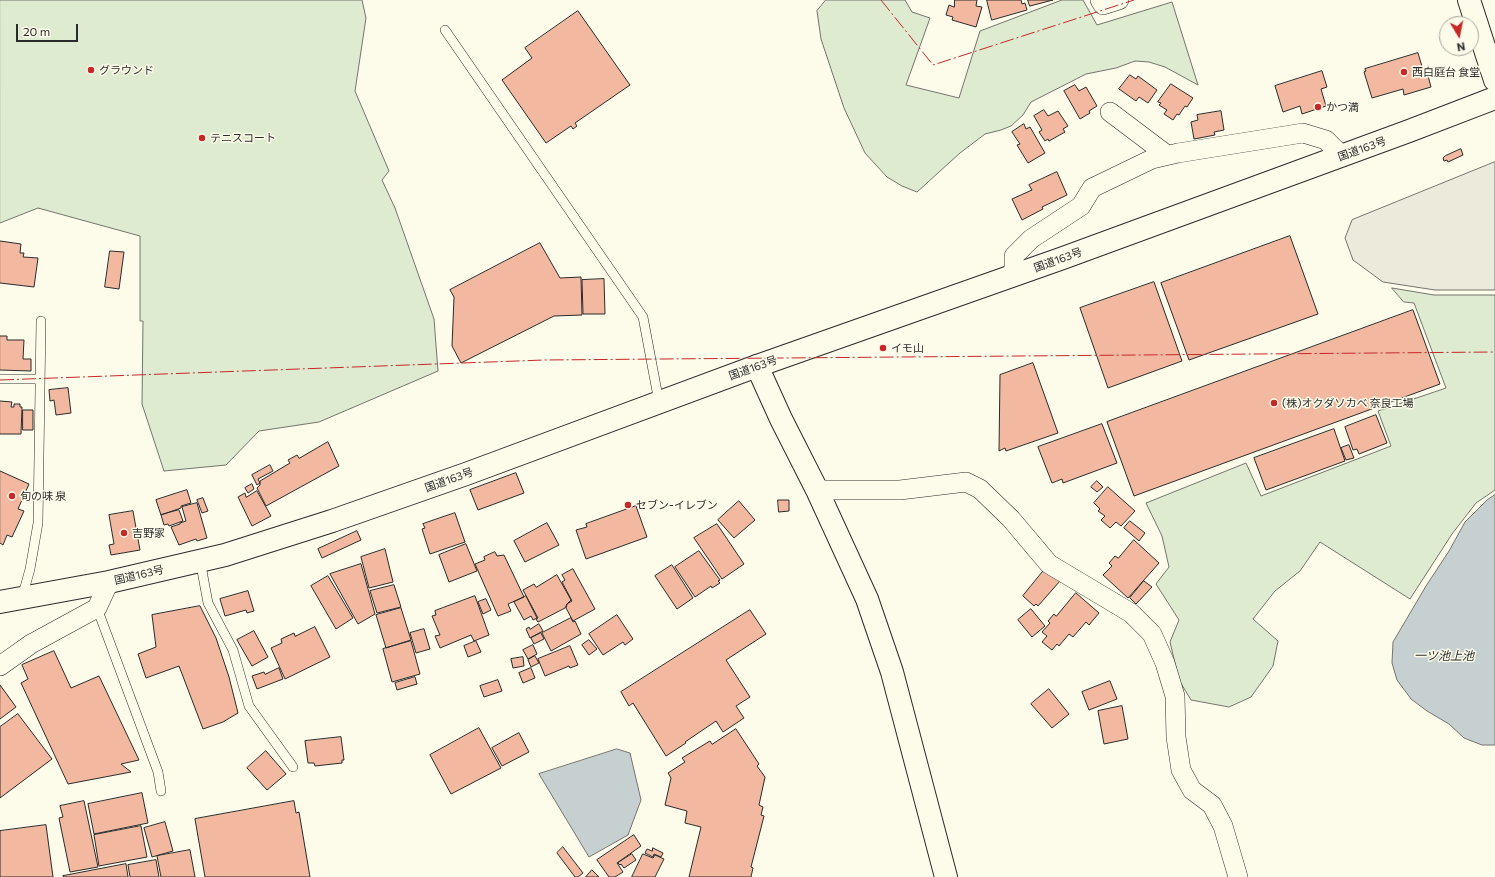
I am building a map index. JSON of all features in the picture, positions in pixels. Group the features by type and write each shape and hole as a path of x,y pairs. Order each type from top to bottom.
{"main road":[{"path":"1469,0 1495,94"},
{"name":"国道163号","path":"6,600 109,582 225,555 332,521 466,474 757,366 1014,276 1342,156 1495,94"},
{"path":"757,366 781,420 818,490 867,599 892,672 946,877"}],"street":[{"path":"1100,0 1103,5 1119,0"},
{"path":"1110,112 1167,155"},
{"path":"1014,276 1014,256 1031,239 1081,206 1092,188 1152,159 1167,155 1303,133 1326,140 1342,156"},
{"path":"818,490 900,490 966,482 980,489 1011,519 1049,564 1131,613 1152,634 1165,663 1174,696 1176,737 1181,770 1192,790 1212,805 1223,826 1238,877"},
{"path":"0,666 31,644 97,608 109,582"}],"lane":[{"path":"446,30 643,317 659,402"},
{"path":"6,600 30,569 38,523 41,321"},
{"path":"0,379 40,379"},
{"path":"200,560 208,603 232,650 249,706 293,767"},
{"path":"97,608 158,772 161,791"}],"green space":[{"path":"0,0 362,0 366,18 355,91 389,171 382,180 395,208 434,319 438,371 319,422 259,431 226,465 164,471 142,404 143,321 140,321 140,236 38,208 0,223"},
{"path":"826,0 905,0 912,12 930,18 906,85 959,98 980,31 1062,0 1083,0 1097,25 1172,2 1198,85 1165,67 1149,62 1135,61 1116,68 1086,74 1031,102 1023,115 1011,126 985,134 960,153 917,192 902,186 887,177 865,153 844,108 821,39 817,11"},
{"path":"1392,288 1434,295 1495,295 1495,490 1476,503 1452,534 1410,599 1320,542 1300,571 1275,591 1253,619 1278,641 1273,666 1251,697 1229,707 1191,700 1179,680 1170,642 1179,620 1156,584 1169,567 1162,536 1146,503 1246,463 1261,496 1391,446 1378,411 1446,388 1414,303 1404,302"}],"shaded area":[{"path":"1495,162 1495,290 1435,290 1383,282 1353,260 1345,238 1352,220"}],"water":[{"name":"一ツ池上池","path":"1495,495 1495,745 1482,745 1464,738 1449,724 1427,711 1411,699 1397,680 1392,663 1393,642 1426,586 1449,551 1465,522 1487,500"},
{"path":"617,749 630,753 641,800 628,835 589,857 539,774"}],"building":[{"path":"955,0 977,0 976,6 982,7 976,27 952,20 953,17 946,15 949,5 954,7"},
{"path":"987,0 1021,0 1022,4 1025,3 1027,10 992,20"},
{"path":"1028,0 1053,0 1030,6"},
{"path":"578,11 630,85 575,123 577,126 573,129 571,126 546,143 502,80 532,58 525,48"},
{"path":"1418,53 1424,73 1427,72 1431,87 1404,95 1403,89 1372,98 1364,72 1366,71 1365,69"},
{"path":"1322,71 1327,87 1321,89 1326,106 1302,114 1300,106 1283,112 1275,86"},
{"path":"1130,75 1136,79 1138,76 1157,90 1148,103 1139,97 1136,101 1119,89"},
{"path":"1171,84 1193,98 1187,107 1185,106 1179,115 1177,114 1173,120 1164,114 1167,110 1159,105 1161,103 1158,102"},
{"path":"1075,85 1079,91 1086,87 1097,106 1089,111 1090,113 1080,119 1064,91"},
{"path":"1044,110 1048,116 1058,111 1068,126 1063,129 1065,132 1049,141 1048,139 1045,141 1039,132 1042,130 1034,116"},
{"path":"1221,111 1224,130 1214,132 1215,135 1194,139 1191,122 1198,120 1197,115"},
{"path":"1024,124 1026,129 1030,127 1045,153 1028,163 1017,145 1020,144 1012,132"},
{"path":"1461,149 1463,155 1448,162 1447,160 1444,161 1443,158 1445,156"},
{"path":"1057,172 1067,195 1042,207 1043,209 1022,220 1012,199 1032,190 1029,185"},
{"path":"1290,236 1318,314 1189,360 1161,283"},
{"path":"0,241 21,244 20,253 24,253 23,257 38,258 34,287 0,283"},
{"path":"540,243 560,278 581,277 582,315 554,316 461,363 452,346 454,297 450,290"},
{"path":"110,251 124,252 119,289 105,287"},
{"path":"604,279 605,314 583,314 582,280"},
{"path":"1154,282 1182,361 1108,388 1080,308"},
{"name":"(株)オクダソカベ 奈良工場","path":"1413,310 1440,384 1134,496 1107,422"},
{"path":"0,336 7,336 7,340 24,340 23,359 31,359 31,371 0,370"},
{"path":"1033,363 1058,433 1006,451 1005,448 999,451 1000,375"},
{"path":"68,388 71,413 56,415 54,400 50,401 49,390"},
{"path":"0,401 12,402 11,407 14,407 14,404 20,404 20,407 22,407 21,434 0,434"},
{"path":"23,410 33,410 33,430 23,430"},
{"path":"1376,415 1387,443 1359,454 1357,449 1353,450 1345,427"},
{"path":"1102,424 1117,463 1063,483 1062,479 1052,483 1038,447"},
{"path":"1334,429 1345,461 1266,490 1254,458"},
{"path":"328,442 339,466 266,506 257,488 260,485 260,481 290,463 288,460 297,455 299,458"},
{"path":"1349,445 1354,458 1346,460 1341,448"},
{"path":"270,465 273,471 258,479 260,483 257,485 252,475"},
{"name":"旬の味 泉","path":"0,471 29,484 18,509 24,511 12,537 7,535 3,545 0,543"},
{"path":"516,473 524,493 478,510 470,490"},
{"path":"1097,481 1103,487 1097,492 1091,487"},
{"path":"252,484 254,489 248,493 245,488"},
{"path":"1108,487 1135,511 1121,526 1116,522 1110,528 1101,520 1105,516 1098,511 1100,509 1094,503"},
{"path":"187,490 191,503 161,515 156,500"},
{"path":"257,491 271,516 252,526 238,497 245,493 246,497"},
{"path":"203,498 208,511 202,513 197,500"},
{"path":"778,500 789,500 789,511 779,512"},
{"path":"739,501 755,520 734,538 718,520"},
{"path":"197,503 207,538 197,541 196,539 179,545 171,527 186,521 182,507"},
{"path":"636,506 647,537 586,559 576,530 587,527 586,524"},
{"path":"179,510 183,521 169,526 168,524 164,525 161,515"},
{"path":"133,511 140,550 111,555 109,545 114,544 109,515"},
{"path":"455,513 465,542 430,554 422,529 425,528 423,524"},
{"path":"1130,521 1145,533 1139,541 1124,528"},
{"path":"547,523 559,545 525,562 514,541"},
{"path":"717,524 744,564 722,579 694,538"},
{"path":"357,531 361,540 322,558 318,549"},
{"path":"1134,540 1159,563 1128,598 1103,575 1112,566 1109,563 1115,556 1118,558"},
{"path":"466,544 477,571 449,582 439,555"},
{"path":"385,549 393,582 369,588 361,557"},
{"path":"699,551 720,580 718,581 720,583 712,588 711,586 695,597 675,567"},
{"path":"495,552 497,556 504,555 524,597 508,604 511,611 498,616 475,564 485,560 484,557"},
{"path":"361,564 375,614 358,624 330,574"},
{"path":"672,565 693,598 677,609 655,576"},
{"path":"573,569 595,609 573,621 566,608 567,604 572,601 562,582 565,580 562,575"},
{"path":"1045,569 1060,581 1038,606 1036,604 1034,606 1023,596"},
{"path":"557,575 571,600 565,608 538,622 536,619 538,618 523,590 534,584 536,587"},
{"path":"328,576 353,618 336,629 311,586"},
{"path":"1144,581 1152,587 1136,604 1130,598"},
{"path":"394,585 401,607 377,613 370,591"},
{"path":"248,591 254,611 247,613 246,610 225,616 220,599"},
{"path":"1076,593 1099,613 1089,625 1086,622 1073,637 1069,634 1059,646 1057,644 1052,650 1042,642 1047,636 1042,632 1050,623 1048,621 1054,614 1056,616"},
{"path":"475,596 489,635 474,641 471,635 440,648 435,636 440,635 432,616 436,615 435,611"},
{"path":"526,596 537,618 533,620 531,616 524,620 514,602"},
{"path":"486,599 491,610 483,614 478,602"},
{"path":"200,606 216,638 229,677 238,713 223,722 203,729 179,666 146,678 138,654 156,647 152,615"},
{"path":"401,608 411,640 386,648 376,615"},
{"path":"1031,609 1045,626 1032,637 1018,620"},
{"path":"750,610 766,634 726,660 750,697 736,706 744,718 723,732 716,721 666,756 633,703 629,706 621,692"},
{"path":"617,615 633,639 625,645 623,642 603,655 589,634"},
{"path":"571,618 573,622 575,621 581,634 551,651 542,633"},
{"path":"539,624 543,631 530,638 526,629 529,627 530,629"},
{"path":"315,627 330,657 285,679 271,648 282,643 281,639 294,633 295,636"},
{"path":"424,629 430,649 416,653 410,633"},
{"path":"254,631 268,657 252,666 237,640"},
{"path":"541,633 544,639 534,644 531,638"},
{"path":"589,640 597,649 589,655 582,645"},
{"path":"411,641 420,674 392,682 383,649"},
{"path":"476,641 481,652 468,657 464,646"},
{"path":"533,645 537,654 528,659 523,650"},
{"path":"570,646 578,665 570,668 569,666 545,676 538,659"},
{"path":"54,651 71,688 99,676 139,760 121,764 131,772 68,784 21,683 28,679 22,665"},
{"path":"535,656 539,663 531,667 528,660"},
{"path":"523,657 524,666 513,668 511,659"},
{"path":"279,668 283,679 257,689 252,676 264,672 265,674"},
{"path":"531,668 535,678 523,683 519,673"},
{"path":"415,677 417,684 397,690 395,683"},
{"path":"498,680 502,691 484,697 480,686"},
{"path":"1110,681 1117,699 1089,710 1082,692"},
{"path":"0,685 16,707 0,719"},
{"path":"1049,689 1069,714 1052,728 1031,704"},
{"path":"1122,706 1128,739 1104,744 1098,711"},
{"path":"18,714 52,759 0,798 0,727"},
{"path":"479,728 501,768 451,794 430,755"},
{"path":"736,729 759,764 757,766 765,777 759,805 763,807 761,815 764,816 751,867 753,868 751,877 689,877 701,827 685,823 687,811 665,805 671,778 668,773 685,762 682,758 710,741 712,744"},
{"path":"519,733 529,752 502,766 492,748"},
{"path":"341,737 344,760 342,760 342,763 315,766 314,763 308,763 305,741"},
{"path":"266,751 286,774 267,790 247,768"},
{"path":"142,793 148,823 94,834 88,804"},
{"path":"84,801 98,867 70,872 59,818 63,817 60,806"},
{"path":"294,801 296,813 299,812 310,877 205,877 195,819"},
{"path":"165,822 173,851 152,857 144,828"},
{"path":"46,825 53,877 0,877 0,831"},
{"path":"141,826 147,857 99,866 94,835"},
{"path":"634,835 641,846 617,863 623,872 615,877 609,877 597,860"},
{"path":"563,847 583,873 578,877 575,877 557,853"},
{"path":"653,848 663,853 661,857 654,854 653,857 645,853 647,849 652,851"},
{"path":"190,850 195,877 161,877 157,856"},
{"path":"632,854 636,860 624,868 618,863"},
{"path":"643,854 653,858 655,855 664,859 655,877 632,877"},
{"path":"156,860 159,877 130,877 128,865"},
{"path":"126,864 128,877 63,876"},
{"path":"592,870 599,877 586,877"}],"power":[{"path":"881,0 933,65 1134,0"},
{"path":"0,380 544,360 1495,352"}],"place":[{"name":"グラウンド","path":"91,70"},
{"name":"西白庭台 食堂","path":"1404,72"},
{"name":"かつ満","path":"1318,107"},
{"name":"テニスコート","path":"202,138"},
{"name":"イモ山","path":"883,348"},
{"name":"(株)オクダソカベ 奈良工場","path":"1274,403"},
{"name":"旬の味 泉","path":"12,496"},
{"name":"セブン-イレブン","path":"628,505"},
{"name":"吉野家","path":"124,533"}]}
